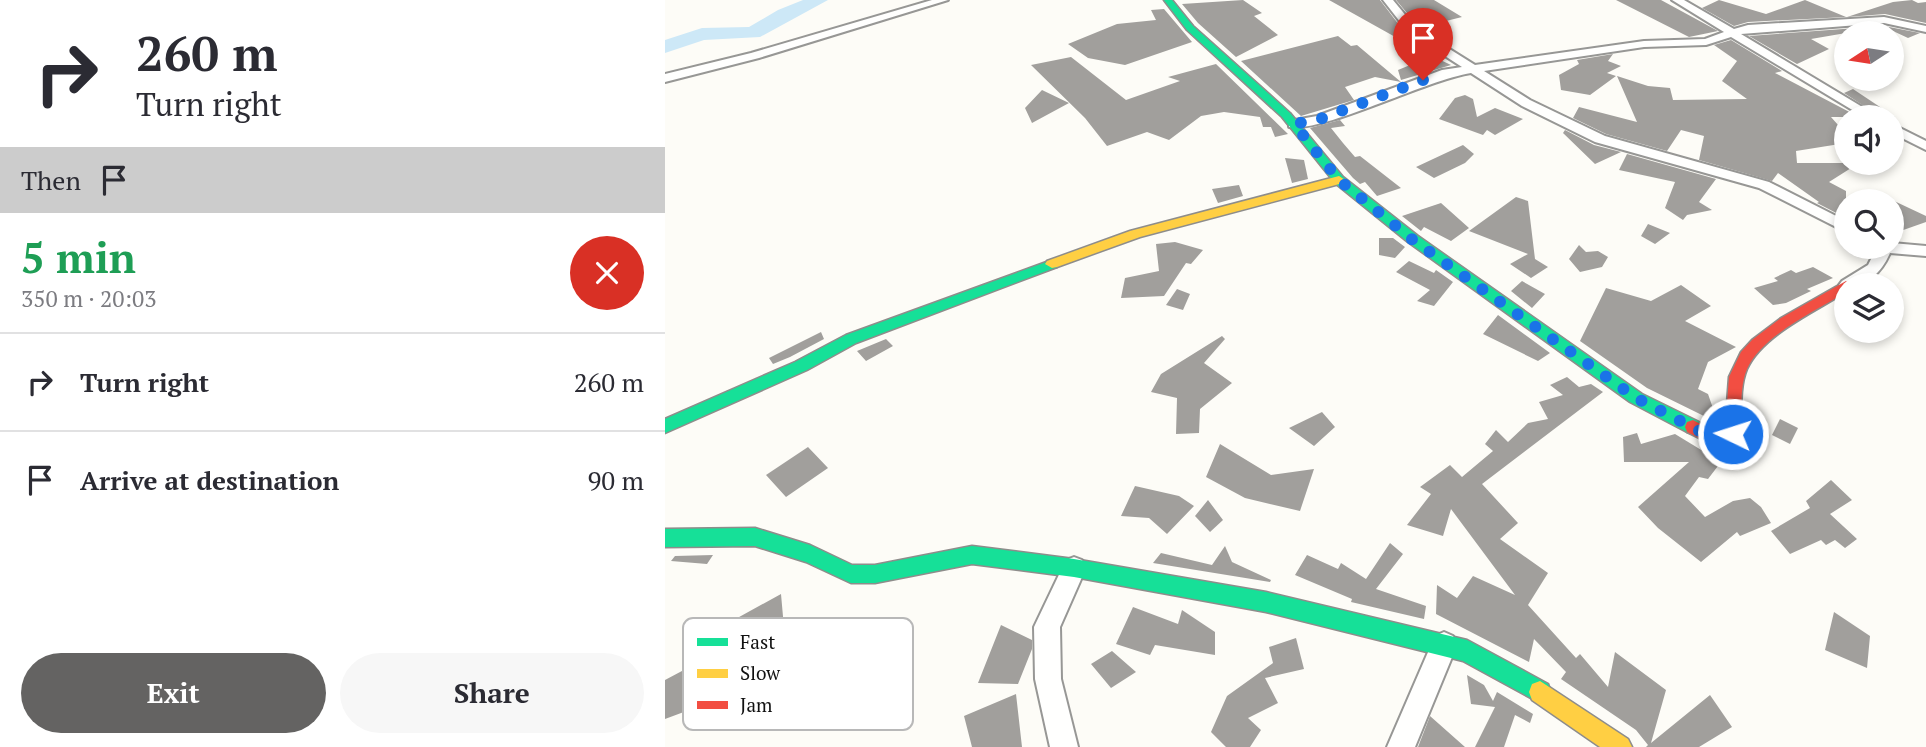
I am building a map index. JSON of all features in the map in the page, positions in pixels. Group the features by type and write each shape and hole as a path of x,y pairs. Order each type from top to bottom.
{"street":[{"path":"665,78 755,56 943,0"},
{"path":"1168,0 1190,28 1227,58 1294,124 1339,180 1413,240 1636,398 1719,441 1733,434 1735,386 1744,358 1774,332 1834,294"},
{"path":"1388,0 1412,30 1470,70 1526,103 1600,139 1764,186 1834,221"},
{"path":"1677,0 1853,105"},
{"path":"1294,124 1320,119 1446,73 1644,44 1706,42 1748,28 1884,20 1926,29"},
{"path":"1904,134 1926,146"},
{"path":"665,426 801,366 851,339 1070,257 1135,234 1339,180"},
{"path":"1904,250 1926,251"},
{"path":"1867,273 1875,268 1878,259"},
{"path":"665,538 755,537 810,554 852,574 875,574 972,555 1074,568 1266,602 1467,651 1542,693 1620,747"},
{"path":"1064,747 1048,679 1047,627 1074,568"},
{"path":"1401,747 1444,646"}],"building":[{"path":"1243,0 1262,13 1254,16 1278,35 1236,57 1198,23 1182,4"},
{"path":"1329,0 1380,0 1406,34 1416,41 1406,43"},
{"path":"1396,0 1434,0 1462,17 1430,25 1449,33 1434,37 1418,26"},
{"path":"1616,0 1661,0 1718,31 1689,37"},
{"path":"1719,0 1766,14 1805,0 1846,17 1748,22 1734,26 1702,8"},
{"path":"1912,0 1918,3 1926,2 1926,23 1885,14 1847,17 1893,2"},
{"path":"1164,9 1192,42 1125,65 1088,58 1068,44 1117,24 1156,20 1151,10"},
{"path":"1834,30 1834,35 1811,39 1829,49 1797,64 1749,36"},
{"path":"1904,30 1920,33 1908,38 1904,36"},
{"path":"1338,36 1351,46 1357,45 1401,82 1375,77 1345,87 1354,100 1301,116 1241,61"},
{"path":"1731,40 1782,71 1775,73 1836,105 1834,117 1831,117 1834,120 1834,145 1796,151 1797,163 1834,163 1834,175 1840,175 1829,182 1842,189 1834,189 1834,212 1817,203 1819,202 1778,173 1772,181 1699,160 1704,136 1681,130 1667,151 1606,134 1573,118 1579,107 1637,122 1617,76 1648,86 1670,88 1673,100 1747,99 1722,81 1737,61 1714,45"},
{"path":"1613,54 1608,61 1621,66 1607,73 1616,76 1590,95 1561,90 1559,75 1579,64 1577,60"},
{"path":"1432,56 1451,65 1401,80 1398,70"},
{"path":"1071,57 1126,100 1180,81 1168,77 1216,64 1288,134 1275,137 1271,127 1263,127 1260,117 1224,112 1201,116 1169,140 1147,132 1107,146 1085,118 1031,65"},
{"path":"1042,90 1069,103 1032,123 1025,108"},
{"path":"1856,91 1877,105 1862,105 1844,93"},
{"path":"1465,95 1473,99 1477,117 1495,108 1523,119 1495,135 1487,130 1483,135 1439,119 1455,98"},
{"path":"1340,120 1345,126 1331,128 1355,157 1360,156 1401,188 1377,196 1365,182 1360,184 1353,178 1310,128"},
{"path":"1565,130 1594,145 1621,152 1595,164 1563,133"},
{"path":"1463,145 1474,154 1465,163 1434,178 1416,167"},
{"path":"1627,154 1716,179 1699,202 1712,210 1687,215 1683,220 1665,208 1675,182 1619,170"},
{"path":"1285,158 1304,160 1308,179 1292,183"},
{"path":"1239,185 1243,196 1218,203 1212,189"},
{"path":"1516,197 1528,201 1535,259 1548,267 1531,278 1510,264 1528,254 1469,231"},
{"path":"1441,203 1469,228 1451,241 1424,227 1421,231 1402,216"},
{"path":"1904,206 1926,216 1926,222 1904,230"},
{"path":"1648,224 1670,233 1655,244 1641,236"},
{"path":"1379,238 1393,238 1405,247 1395,258 1379,255"},
{"path":"1175,242 1203,250 1191,264 1186,263 1164,296 1121,298 1125,278 1159,271 1156,244"},
{"path":"1579,245 1586,252 1598,251 1608,257 1602,267 1580,272 1569,259"},
{"path":"1409,261 1434,273 1436,270 1453,282 1434,306 1417,301 1430,290 1396,272"},
{"path":"1813,267 1833,278 1807,289 1811,291 1786,303 1773,305 1754,288 1778,281 1774,278 1791,270 1796,273"},
{"path":"1522,281 1545,294 1532,308 1511,291"},
{"path":"1681,285 1711,306 1685,321 1736,347 1708,362 1698,389 1708,394 1715,414 1708,418 1647,388 1580,341 1606,288 1651,301"},
{"path":"1177,289 1190,294 1183,310 1166,305"},
{"path":"1498,315 1550,353 1538,361 1483,334"},
{"path":"821,332 824,339 790,357 773,364 769,358"},
{"path":"1222,336 1225,339 1204,363 1232,383 1200,409 1199,433 1176,434 1177,398 1151,392 1161,374"},
{"path":"886,339 893,346 866,361 857,351"},
{"path":"1567,377 1579,387 1591,384 1603,392 1482,484 1518,523 1500,539 1548,573 1528,605 1576,658 1580,654 1608,687 1615,652 1666,690 1651,743 1710,695 1732,727 1699,747 1646,747 1648,745 1636,730 1561,679 1566,672 1534,639 1529,662 1436,614 1437,585 1457,598 1473,576 1515,595 1451,509 1443,536 1407,525 1431,494 1420,487 1450,465 1462,477 1493,451 1485,444 1496,430 1508,442 1528,423 1548,419 1539,402 1563,395 1550,385"},
{"path":"1322,412 1335,427 1314,446 1289,428"},
{"path":"1780,419 1798,428 1790,444 1772,435"},
{"path":"1637,433 1641,444 1675,434 1721,462 1708,479 1699,477 1685,496 1705,517 1733,501 1750,498 1761,507 1771,523 1740,536 1737,532 1701,562 1658,528 1638,507 1689,462 1624,462 1623,437"},
{"path":"1220,444 1271,475 1314,469 1300,511 1245,498 1206,477"},
{"path":"808,447 828,468 786,497 766,475"},
{"path":"1831,480 1852,500 1830,514 1857,539 1845,548 1835,540 1826,545 1821,540 1790,554 1771,531 1810,508 1806,501"},
{"path":"1135,486 1179,496 1194,506 1167,534 1149,518 1121,516"},
{"path":"1208,500 1223,520 1210,532 1195,516"},
{"path":"1390,543 1403,554 1376,589 1426,606 1424,619 1351,602 1352,599 1295,575 1307,555 1338,569 1341,563 1366,579"},
{"path":"1225,546 1232,562 1271,580 1270,582 1153,563 1161,553 1212,565"},
{"path":"713,555 707,564 671,561 675,556"},
{"path":"781,594 783,618 737,618"},
{"path":"1133,607 1178,624 1182,610 1215,632 1215,655 1155,645 1150,655 1116,644"},
{"path":"1834,612 1870,636 1867,668 1825,650"},
{"path":"1001,625 1032,640 1032,649 1018,684 978,683"},
{"path":"1296,638 1304,669 1265,678 1278,703 1248,718 1261,730 1250,747 1226,747 1211,732 1227,696 1273,663 1269,647"},
{"path":"1112,651 1136,672 1111,688 1091,664"},
{"path":"683,670 683,712 665,719 665,680"},
{"path":"1467,675 1484,685 1493,701 1497,692 1533,714 1530,723 1515,715 1504,747 1475,747 1495,707 1471,704"},
{"path":"1016,694 1022,747 972,747 964,716"},
{"path":"1430,716 1465,747 1418,747"}],"waterway":[{"path":"665,47 702,34 753,33 784,14 819,0"}],"traffic: fast":[{"path":"1168,0 1190,28 1286,115 1339,180 1413,239 1636,398 1693,427"},
{"path":"665,426 801,366 851,339 1052,264"},
{"path":"665,538 755,537 810,554 851,574 875,574 972,555 1074,568 1266,602 1467,651 1540,692"}],"traffic: slow":[{"path":"1052,264 1135,234 1339,180"},
{"path":"1540,692 1620,747"}],"traffic: jam":[{"path":"1693,427 1719,441 1733,434 1735,385 1746,356 1771,333 1834,293"}],"route":[{"path":"1423,80 1320,119 1294,124 1339,180 1413,240 1636,398 1719,441 1733,434"}]}
